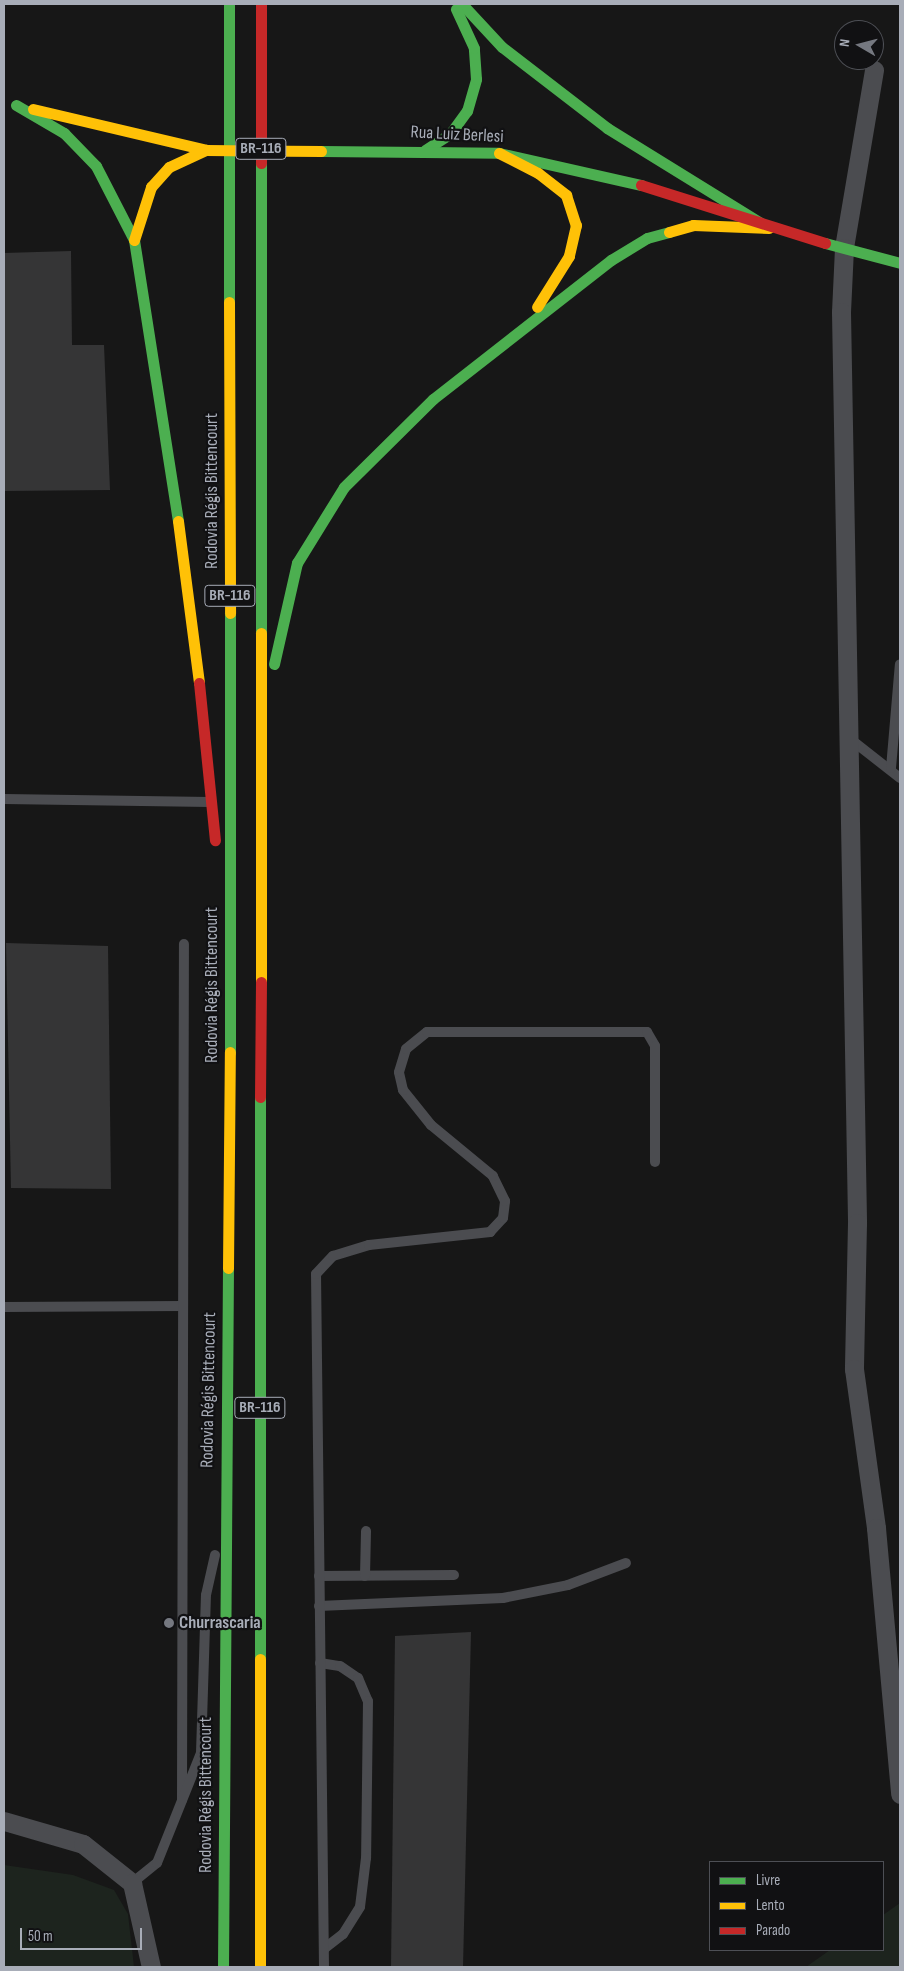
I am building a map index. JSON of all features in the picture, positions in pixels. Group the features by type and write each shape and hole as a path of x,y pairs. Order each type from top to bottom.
{"main road":[{"name":"Rodovia Régis Bittencourt","path":"223,1967 230,998 229,4"},
{"name":"BR-116","path":"260,1967 261,4"},
{"path":"425,150 450,134 467,111 476,80 474,48 454,4"},
{"path":"462,4 502,47 607,128 769,228"},
{"name":"Rua Luiz Berlesi","path":"4,100 16,105 206,150 425,150 499,153 633,182 769,228 900,263"},
{"path":"16,105 64,133 96,166 134,240 191,602 230,998"},
{"path":"134,240 152,187 169,166 206,150"},
{"path":"499,153 538,173 566,195 576,225 569,256 521,328"},
{"path":"260,850 275,648 297,563 344,487 433,399 521,328 646,238 693,225 769,228"}],"street":[{"path":"874,70 844,248 849,738 858,1223 854,1369 876,1528 900,1794"},
{"path":"4,1821 83,1844 132,1883 151,1967"}],"lane":[{"path":"890,768 900,664"},
{"path":"849,738 890,768 900,778"},
{"path":"4,799 211,802"},
{"path":"182,1800 184,944"},
{"path":"324,1967 316,1274 333,1256 369,1245 490,1232 503,1218 505,1201 493,1176 431,1125 403,1090 399,1072 406,1049 427,1032 647,1032 655,1046 655,1162"},
{"path":"4,1307 183,1306"},
{"path":"132,1883 157,1863 201,1753 206,1595 225,1513"},
{"path":"365,1576 366,1530"},
{"path":"319,1606 503,1598 568,1585 626,1563"},
{"path":"319,1576 454,1575"},
{"path":"320,1663 340,1666 358,1678 368,1701 366,1858 360,1907 343,1934 324,1949"}],"shaded area":[{"path":"4,1865 73,1875 114,1890 128,1914 134,1967 4,1967"},
{"path":"900,1903 900,1967 806,1967 829,1951 884,1951 884,1914"}],"building":[{"path":"71,251 72,345 104,345 110,490 4,491 4,253"},
{"path":"6,943 108,946 111,1189 11,1188"},
{"path":"471,1632 463,1967 391,1967 395,1636"}],"traffic: fast":[{"path":"229,4 229,302"},
{"path":"462,4 502,47 607,128 767,227"},
{"path":"425,150 450,134 467,111 476,79 474,48 456,9"},
{"path":"16,105 64,133 96,166 134,240 178,521"},
{"path":"321,151 499,153 641,185"},
{"path":"261,163 261,633"},
{"path":"274,664 297,563 344,487 433,399 611,260 647,238 669,232"},
{"path":"825,243 900,263"},
{"path":"230,613 230,1052"},
{"path":"260,1097 260,1659"},
{"path":"223,1967 228,1268"}],"traffic: slow":[{"path":"33,109 206,150 321,151"},
{"path":"134,240 151,187 169,167 206,150"},
{"path":"499,153 538,173 566,195 576,225 569,256 537,307"},
{"path":"669,232 693,225 769,228"},
{"path":"229,302 230,613"},
{"path":"178,521 199,683"},
{"path":"261,633 261,982"},
{"path":"228,1268 230,1052"},
{"path":"260,1659 260,1967"}],"traffic: jam":[{"path":"261,4 261,163"},
{"path":"641,185 825,243"},
{"path":"199,683 215,840"},
{"path":"260,1097 261,982"}],"place":[{"name":"Churrascaria","path":"169,1623"}]}
